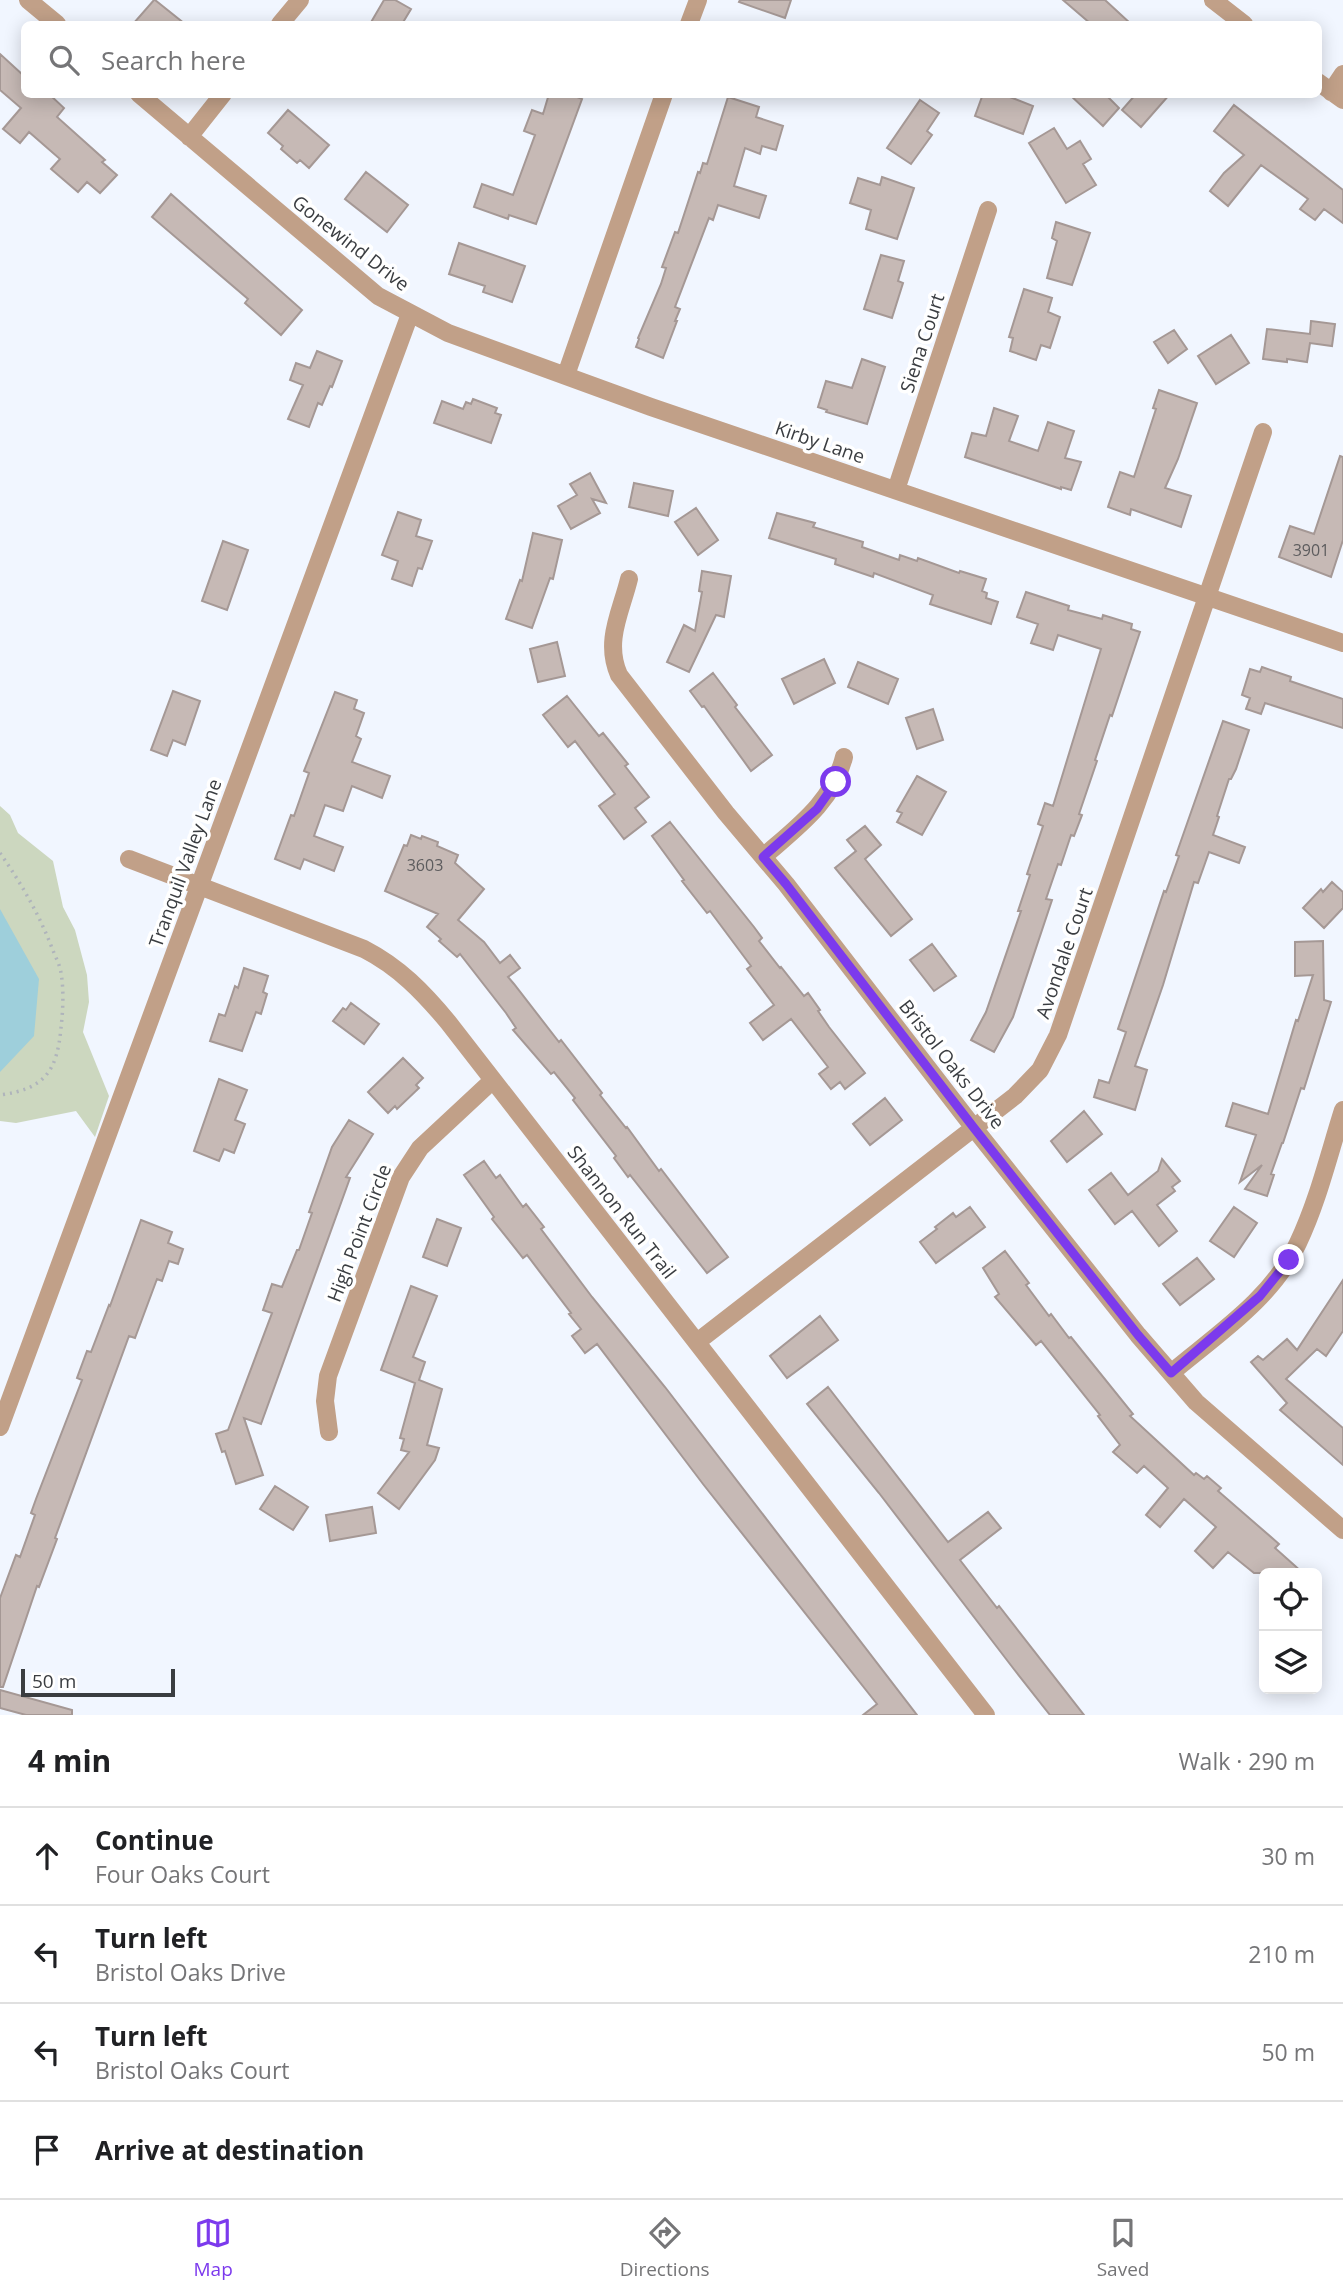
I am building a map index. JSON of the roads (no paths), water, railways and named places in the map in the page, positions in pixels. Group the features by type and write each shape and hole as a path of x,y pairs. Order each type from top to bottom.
{"street":[{"path":"28,0 53,21"},
{"path":"282,21 300,0"},
{"path":"690,21 698,0"},
{"path":"1213,0 1240,21"},
{"path":"1331,91 1343,74"},
{"name":"Gonewind Drive","path":"144,98 378,296 448,333 566,375"},
{"path":"189,137 220,98"},
{"path":"566,375 663,98"},
{"name":"Siena Court","path":"896,490 988,210"},
{"name":"Tranquil Valley Lane","path":"0,1427 410,314"},
{"name":"Kirby Lane","path":"566,375 651,407 1343,643"},
{"name":"Avondale Court","path":"697,1342 974,1128 1031,1081 1049,1055 1263,432"},
{"name":"Bristol Oaks Drive","path":"629,579 611,649 619,675 1138,1335 1196,1402 1343,1530"},
{"path":"763,857 817,809 836,782 844,758"},
{"name":"Shannon Run Trail","path":"129,859 364,949 394,966 420,989 986,1715"},
{"name":"High Point Circle","path":"329,1432 325,1401 328,1376 401,1177 420,1148 493,1080"},
{"path":"1171,1373 1260,1296 1289,1260 1311,1209 1343,1110"}],"water":[{"path":"0,909 39,979 34,1036 0,1072"}]}
